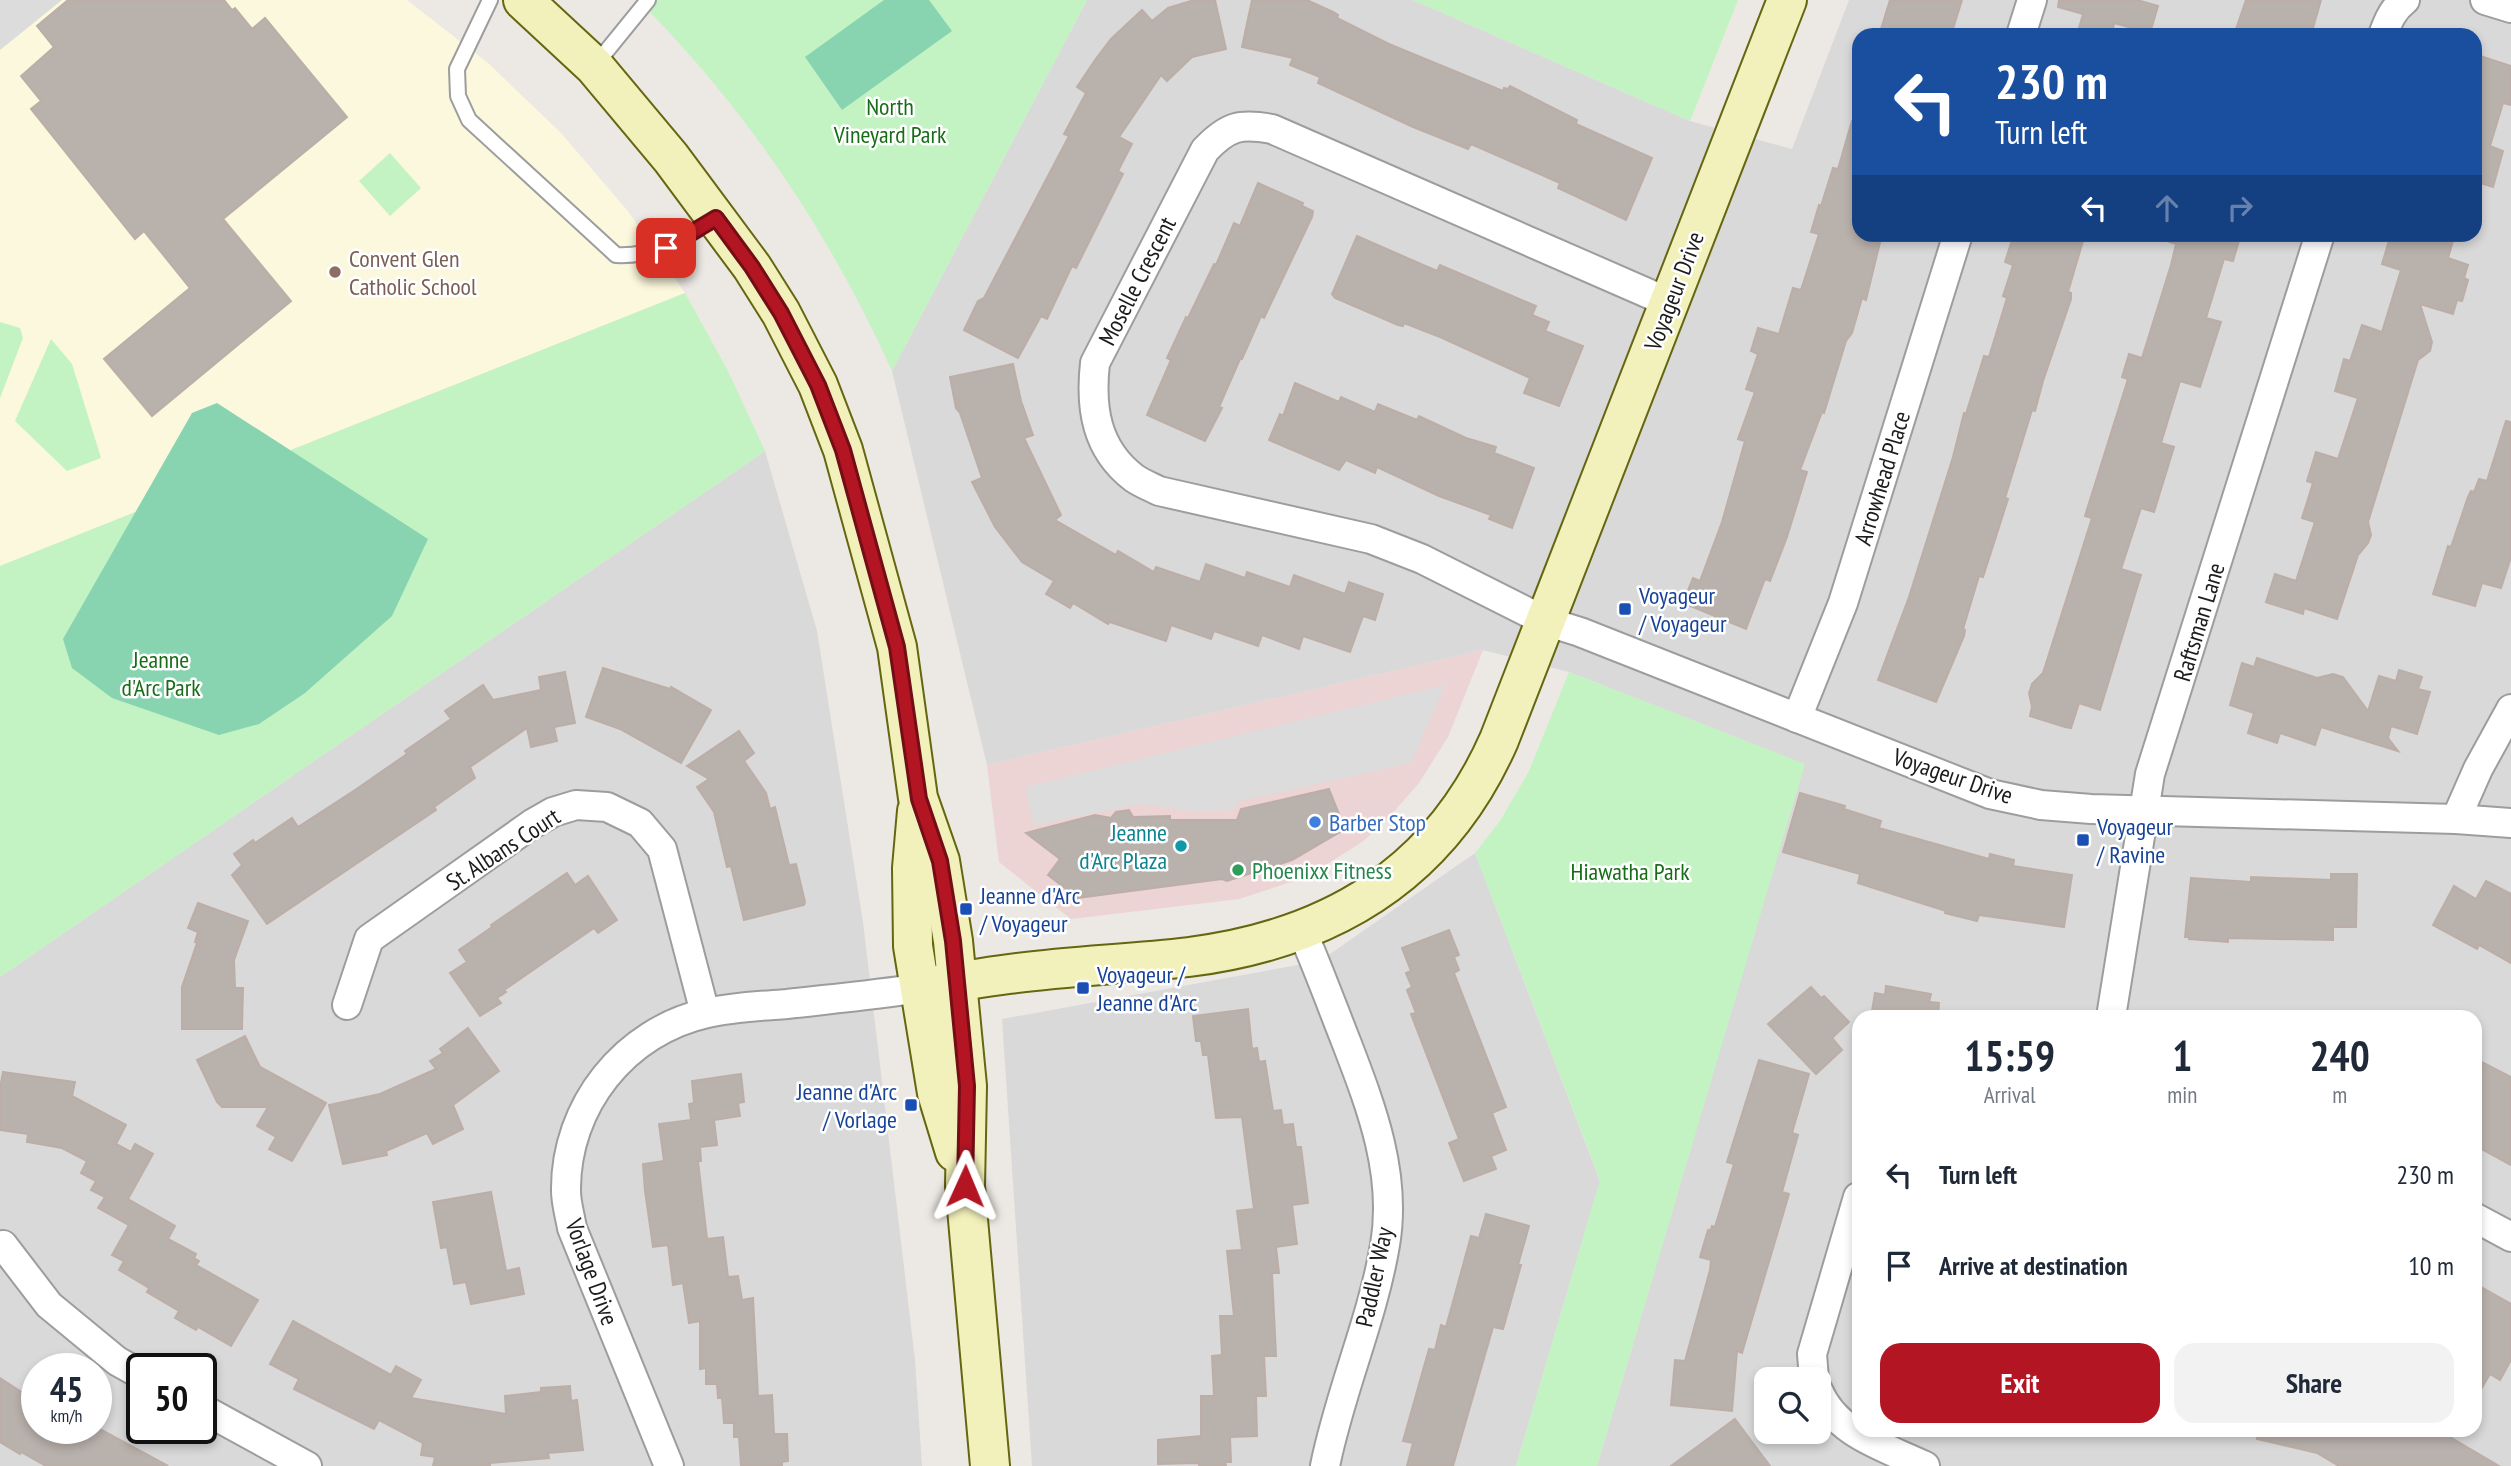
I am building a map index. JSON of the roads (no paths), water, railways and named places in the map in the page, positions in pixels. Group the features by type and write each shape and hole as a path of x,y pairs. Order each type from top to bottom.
{"main road":[{"path":"523,0 594,66 671,158 752,267 781,313 818,385 843,450 897,647 919,799 940,861 957,982 967,1086 965,1186 990,1466"},
{"name":"Voyageur Drive","path":"920,989 1009,974 1191,956 1265,943 1302,931 1358,903 1400,876 1435,841 1484,773 1787,0"},
{"path":"919,799 912,868 913,946 937,1094 965,1186"}],"street":[{"path":"2023,28 2032,0"},
{"path":"2386,28 2397,6 2405,0"},
{"path":"2485,0 2511,8"},
{"name":"Moselle Crescent","path":"1545,621 1422,559 1371,539 1188,499 1159,491 1134,478 1110,451 1094,417 1091,391 1095,363 1205,150 1218,136 1235,127 1272,129 1670,303"},
{"name":"Arrowhead Place","path":"1797,718 1843,604 1956,242"},
{"name":"Raftsman Lane","path":"2112,1010 2150,774 2317,242"},
{"name":"Voyageur Drive","path":"1545,621 1580,632 1990,794 2041,805 2143,812 2456,819 2511,823"},
{"path":"2456,819 2478,769 2511,709"},
{"name":"St. Albans Court","path":"347,1005 369,939 532,824 553,812 576,805 607,807 640,823 662,849 705,1013"},
{"name":"Paddler Way","path":"1302,931 1371,1109 1386,1174 1388,1207 1379,1277 1325,1466"},
{"name":"Vorlage Drive","path":"669,1466 572,1227 566,1192 568,1159 576,1127 590,1096 612,1067 636,1045 665,1028 705,1013 920,989"},
{"path":"1813,1367 1812,1354 1852,1217"},
{"path":"2482,1221 2511,1237"},
{"path":"3,1245 49,1305 126,1366"},
{"path":"1831,1413 1852,1432"},
{"path":"217,1417 307,1466"},
{"path":"1863,1437 1925,1466"}],"lane":[{"path":"490,0 457,69 458,96 469,120 617,255 635,256 666,248 716,218"},
{"path":"594,66 648,0"}],"place":[{"name":"Convent Glen Catholic School","path":"335,272"},
{"name":"Voyageur / Voyageur","path":"1625,609"},
{"name":"Barber Stop","path":"1315,822"},
{"name":"Voyageur / Ravine","path":"2083,840"},
{"name":"Jeanne d'Arc Plaza","path":"1181,846"},
{"name":"Phoenixx Fitness","path":"1238,870"},
{"name":"Jeanne d'Arc / Voyageur","path":"966,909"},
{"name":"Voyageur / Jeanne d'Arc","path":"1083,988"},
{"name":"Jeanne d'Arc / Vorlage","path":"911,1105"}],"park label":[{"name":"North Vineyard Park","path":"890,120"},
{"name":"Jeanne d'Arc Park","path":"161,673"},
{"name":"Hiawatha Park","path":"1630,871"}]}
